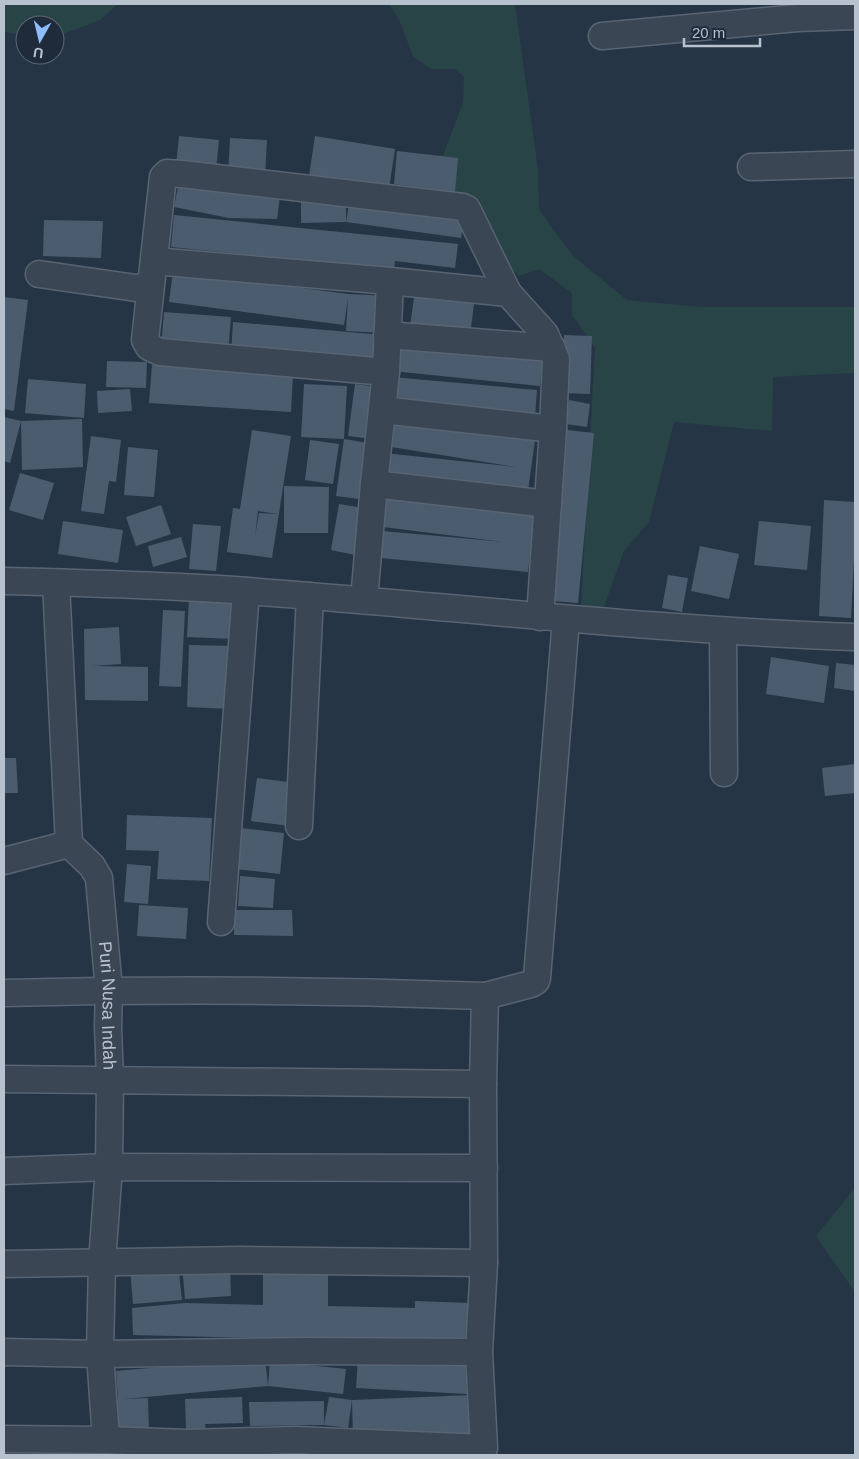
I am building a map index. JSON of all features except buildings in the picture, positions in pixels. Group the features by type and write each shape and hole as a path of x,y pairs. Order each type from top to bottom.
{"street":[{"path":"602,36 788,19 855,16"},
{"path":"751,167 855,164"},
{"path":"386,372 154,351 149,347 145,340 164,177 167,174 182,174 463,207 470,213 508,292 545,334 556,359 540,617"},
{"path":"154,261 508,292"},
{"path":"39,274 136,288 150,287"},
{"path":"364,600 386,372 390,281"},
{"path":"387,335 552,348"},
{"path":"382,410 553,429"},
{"path":"374,484 548,504"},
{"path":"4,581 246,591 724,631 855,637"},
{"path":"4,861 69,844 56,583"},
{"path":"221,922 246,591"},
{"path":"299,826 310,596"},
{"path":"4,993 109,990 369,992 485,996 536,981 566,619"},
{"path":"724,631 724,773"},
{"name":"Puri Nusa Indah","path":"69,844 92,866 99,878 109,990 109,1167 102,1262 100,1354 106,1440"},
{"path":"4,1439 188,1443 295,1440 485,1453 479,1352 484,1263 483,1084 485,996"},
{"path":"4,1079 483,1084"},
{"path":"4,1171 109,1167 484,1168"},
{"path":"4,1264 242,1260 484,1263"},
{"path":"4,1352 100,1354 304,1351 479,1352"}],"green space":[{"path":"4,4 118,4 100,20 65,33 65,15 15,15 15,34 4,32"},
{"path":"389,4 515,4 538,170 539,210 573,256 627,300 702,307 855,307 855,373 773,377 772,431 674,422 649,522 624,551 604,607 581,606 595,348 572,315 572,293 539,269 519,276 498,257 491,229 453,214 443,192 443,156 463,102 464,77 456,69 430,69 413,56 400,22"},
{"path":"855,1188 855,1292 816,1236"}]}
